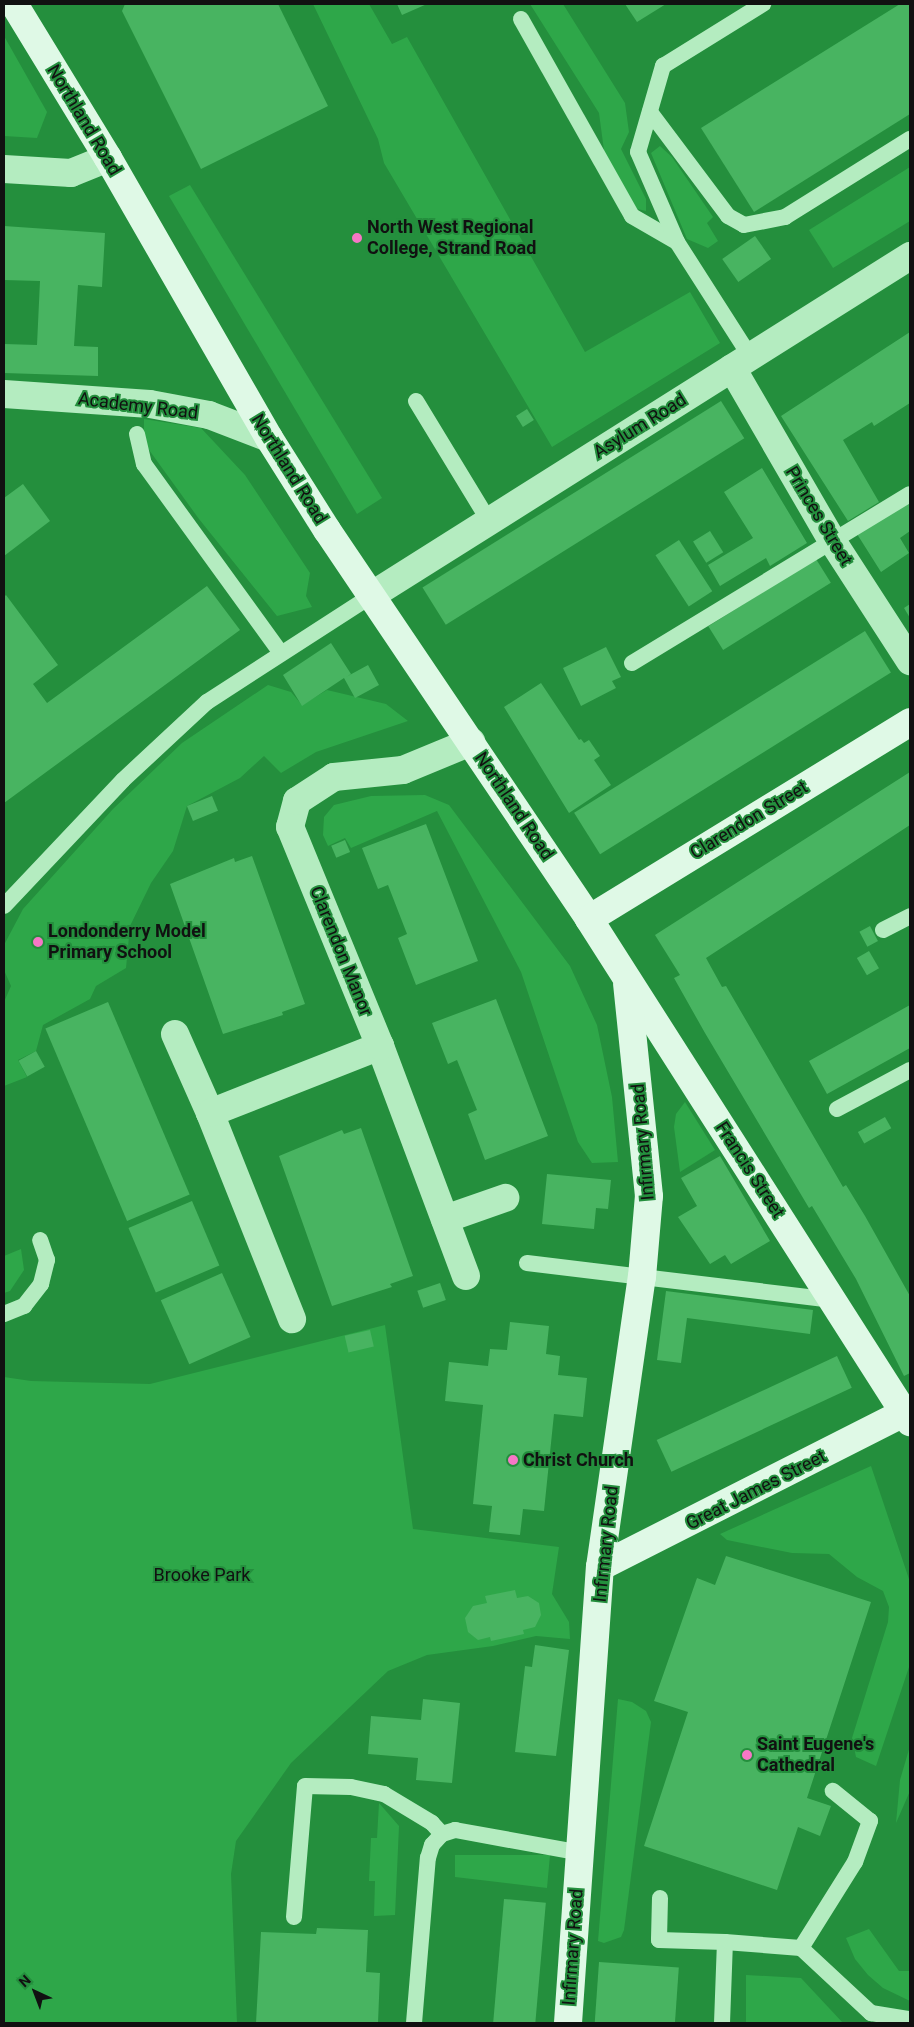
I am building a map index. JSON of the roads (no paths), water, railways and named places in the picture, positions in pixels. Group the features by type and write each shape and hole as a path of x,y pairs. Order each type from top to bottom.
{"main road":[{"name":"Northland Road","path":"14,4 108,158 269,438 369,597 471,742 589,919"},
{"name":"Clarendon Street","path":"589,919 910,722"},
{"name":"Francis Street","path":"589,919 908,1415"},
{"name":"Infirmary Road","path":"568,2023 600,1567 642,1277 650,1196 626,977"},
{"name":"Great James Street","path":"600,1567 908,1415"}],"street":[{"path":"4,170 71,173 108,158"},
{"name":"Asylum Road","path":"369,597 910,256"},
{"name":"Princes Street","path":"741,362 833,542 910,660"},
{"name":"Academy Road","path":"4,394 150,404 209,415 269,438"},
{"name":"Clarendon Manor","path":"466,1276 380,1046 290,827 297,801 334,777 403,770 471,742"},
{"path":"175,1034 210,1113 292,1319"},
{"path":"210,1113 380,1046"},
{"path":"445,1219 505,1198"}],"lane":[{"path":"741,362 677,242 638,152 663,66 763,4"},
{"path":"521,19 632,216 677,242"},
{"path":"650,112 728,216 744,225 785,217 910,139"},
{"path":"416,401 489,521"},
{"path":"137,434 144,464 280,652"},
{"path":"632,663 910,494"},
{"path":"4,906 123,780 207,702 280,652 369,597"},
{"path":"883,930 910,916"},
{"path":"837,1108 910,1070"},
{"path":"4,1314 24,1306 41,1284 47,1260 40,1240"},
{"path":"526,1263 833,1300"},
{"path":"294,1917 305,1786 351,1787 384,1794 432,1823 442,1834"},
{"path":"801,1948 855,1862 870,1821 833,1790"},
{"path":"414,2023 428,1858 432,1846 442,1834 455,1830 581,1854"},
{"path":"660,1898 659,1940 725,1942 801,1948 871,2013 910,2019"},
{"path":"722,2023 725,1942"}],"place":[{"name":"North West Regional College, Strand Road","path":"357,238"},
{"name":"Londonderry Model Primary School","path":"38,942"},
{"name":"Christ Church","path":"513,1460"},
{"name":"Saint Eugene's Cathedral","path":"747,1755"}],"park label":[{"name":"Brooke Park","path":"202,1575"}]}
